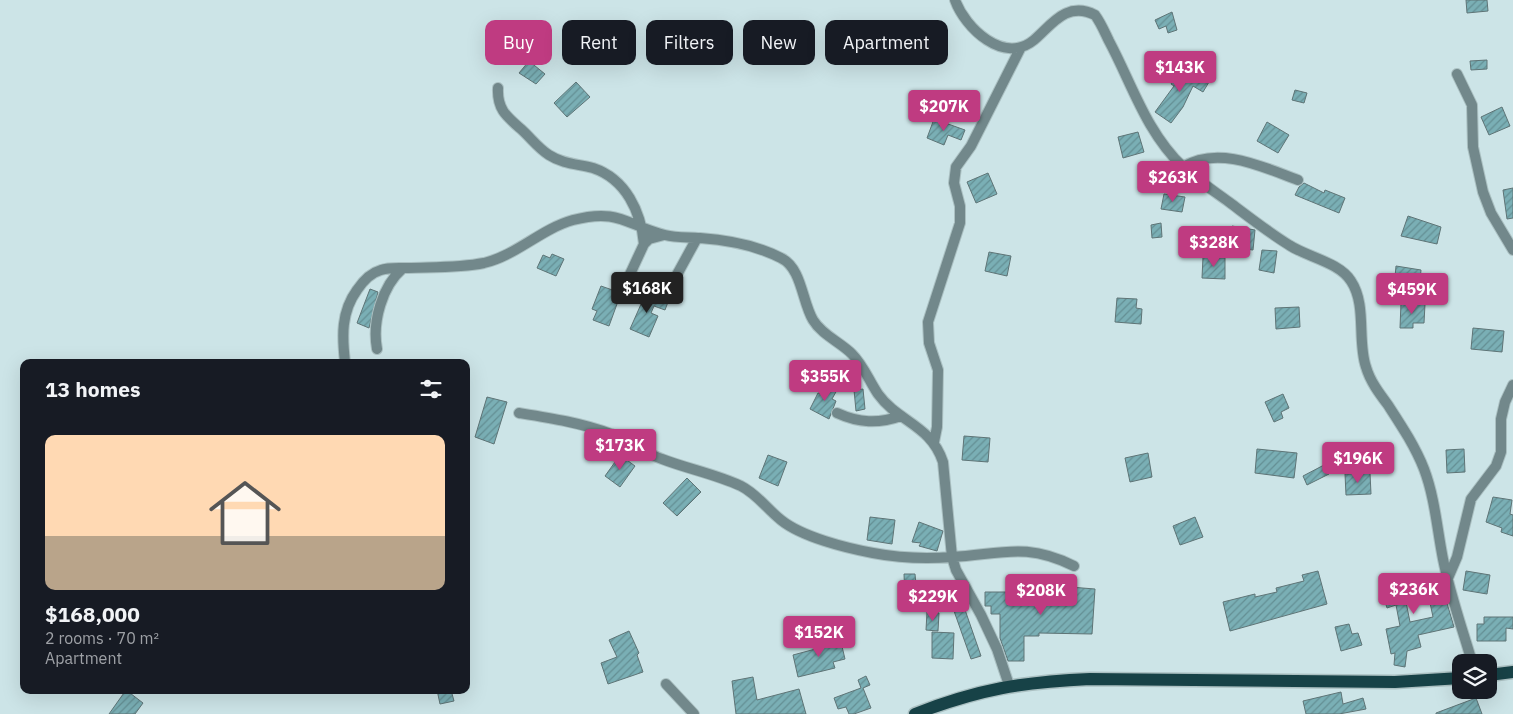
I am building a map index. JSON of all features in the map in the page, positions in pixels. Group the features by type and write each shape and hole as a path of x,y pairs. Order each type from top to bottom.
{"main road":[{"path":"1497,674 1513,672"},
{"path":"915,714 972,693 1009,685 1090,679 1395,682 1452,679"}],"street":[{"path":"955,0 966,23 977,34 990,42 1005,46 1021,47 1032,42 1042,33 1055,10 1065,4 1089,5 1115,51 1147,120 1160,140 1183,167 1290,246 1340,270 1349,278 1356,288 1365,365 1370,378 1411,441 1424,468 1432,495 1448,578 1470,654"},
{"path":"934,442 937,427 938,370 927,332 929,316 960,222 960,206 954,175 956,167 971,146 1021,47"},
{"path":"1457,74 1472,105 1472,147 1484,192 1498,226 1513,250"},
{"path":"498,88 497,100 502,112 538,146 564,162 592,168 616,181 637,210 642,226 644,244"},
{"path":"1183,167 1201,158 1226,158 1258,166 1298,180"},
{"path":"345,359 344,323 353,296 370,275 382,269 470,266 486,262 515,251 557,226 591,217 611,215 664,235 750,246 784,259 795,273 814,321 821,330 854,356 878,394 901,416 919,427 934,442 943,462 952,558 997,649 1009,685"},
{"path":"624,286 644,244 649,239 664,235"},
{"path":"668,291 697,238"},
{"path":"376,349 375,329 384,296 391,280 403,268"},
{"path":"1448,578 1457,557 1471,499 1496,466 1501,452 1502,419 1505,402 1513,385"},
{"path":"519,413 575,424 611,434 663,460 727,480 757,497 781,520 794,529 835,544 873,554 912,558 952,558 1017,550 1037,552 1074,566"},
{"path":"836,413 858,421 868,422 885,421 901,416"},
{"path":"666,684 694,714"}],"building":[{"path":"1466,0 1487,0 1488,11 1467,13"},
{"path":"1172,12 1177,30 1168,33 1166,26 1159,29 1155,20"},
{"path":"1487,60 1487,69 1471,70 1470,61"},
{"path":"526,65 534,65 545,74 536,84 519,73"},
{"path":"1182,66 1209,82 1203,92 1193,86 1183,107 1171,123 1155,112 1174,86 1171,84"},
{"path":"576,82 590,97 567,117 554,103"},
{"path":"1295,90 1307,93 1304,103 1292,100"},
{"path":"1502,107 1510,126 1489,135 1481,117"},
{"path":"934,119 965,130 961,140 948,135 944,145 927,138"},
{"path":"1267,122 1289,135 1278,153 1257,141"},
{"path":"1138,132 1144,152 1123,158 1118,137"},
{"path":"988,173 997,194 976,203 967,182"},
{"path":"1304,183 1324,193 1325,190 1345,198 1339,213 1295,195 1299,187"},
{"path":"1513,188 1513,218 1507,219 1503,190"},
{"path":"1164,194 1185,197 1182,212 1161,209"},
{"path":"1408,216 1441,227 1437,244 1401,236"},
{"path":"1161,223 1162,237 1152,238 1151,225"},
{"path":"1232,226 1255,230 1253,250 1229,247"},
{"path":"1262,250 1277,251 1274,273 1259,270"},
{"path":"989,252 1011,256 1007,276 985,271"},
{"path":"552,254 564,259 556,276 537,268 543,255 550,258"},
{"path":"1203,257 1225,258 1225,279 1202,278"},
{"path":"1396,266 1421,270 1420,281 1395,277"},
{"path":"601,286 621,293 609,326 593,320 597,311 592,309"},
{"path":"370,289 378,292 369,328 357,323"},
{"path":"640,291 668,302 665,310 654,306 651,313 658,316 649,337 630,329 642,302 637,300"},
{"path":"1117,298 1137,299 1136,308 1142,309 1141,324 1115,322"},
{"path":"1401,303 1425,304 1424,323 1413,323 1413,328 1400,328"},
{"path":"1299,307 1300,327 1276,329 1275,308"},
{"path":"1473,328 1504,331 1502,352 1471,349"},
{"path":"826,384 837,390 832,399 836,401 829,419 810,409 818,393 821,394"},
{"path":"863,389 865,409 856,411 854,390"},
{"path":"1283,394 1289,408 1281,412 1283,418 1274,422 1265,402"},
{"path":"487,397 507,402 494,444 475,437"},
{"path":"964,436 990,438 988,462 962,460"},
{"path":"1257,449 1297,453 1294,478 1255,473"},
{"path":"1464,449 1465,472 1447,473 1446,450"},
{"path":"1148,453 1152,477 1130,482 1125,458"},
{"path":"620,455 635,466 620,487 605,476"},
{"path":"768,455 787,462 778,486 759,478"},
{"path":"1324,465 1329,474 1307,485 1303,476"},
{"path":"1370,473 1371,494 1346,495 1345,474"},
{"path":"687,478 701,492 677,516 663,503"},
{"path":"1493,497 1512,500 1510,514 1513,515 1513,536 1501,532 1502,528 1486,522"},
{"path":"870,517 895,520 892,544 867,540"},
{"path":"1195,517 1203,537 1180,545 1173,526"},
{"path":"919,522 943,531 937,551 919,546 921,543 912,542"},
{"path":"1318,571 1327,604 1230,631 1223,602 1255,594 1255,597 1277,592 1276,588 1304,581 1302,575"},
{"path":"1466,571 1490,575 1487,594 1463,590"},
{"path":"904,574 915,574 916,584 933,585 932,599 905,600"},
{"path":"1406,577 1410,588 1437,583 1439,594 1444,593 1454,627 1418,635 1421,647 1407,651 1405,667 1394,665 1395,653 1391,654 1386,629 1400,626 1396,605 1387,608 1380,585","holes":["1429,598 1433,617 1410,622 1406,602"]},
{"path":"1070,587 1095,589 1092,634 1039,633 1039,636 1024,636 1024,661 1008,661 1000,638 1000,614 991,614 991,606 985,606 985,592 1023,592 1023,598 1047,598 1047,592 1069,593"},
{"path":"963,604 981,656 971,659 954,611 954,608"},
{"path":"927,612 939,613 938,631 926,630"},
{"path":"1484,617 1513,617 1513,629 1506,628 1506,641 1477,641 1477,624 1484,624"},
{"path":"1349,624 1352,634 1358,633 1362,645 1341,651 1335,627"},
{"path":"629,631 639,653 637,655 643,672 608,684 601,663 617,657 609,640"},
{"path":"932,632 954,633 953,659 932,658"},
{"path":"840,638 845,659 833,662 835,668 798,677 793,655 823,647 815,643"},
{"path":"866,676 870,685 863,688 871,708 854,714 849,714 846,707 838,709 834,698 861,688 858,680"},
{"path":"753,677 757,700 799,689 806,714 736,714 732,681"},
{"path":"1341,692 1343,704 1363,698 1366,709 1339,714 1306,714 1303,701"},
{"path":"123,694 131,694 143,703 135,714 109,714"},
{"path":"438,694 452,694 454,701 440,704"},
{"path":"1476,699 1482,714 1436,714"}]}
